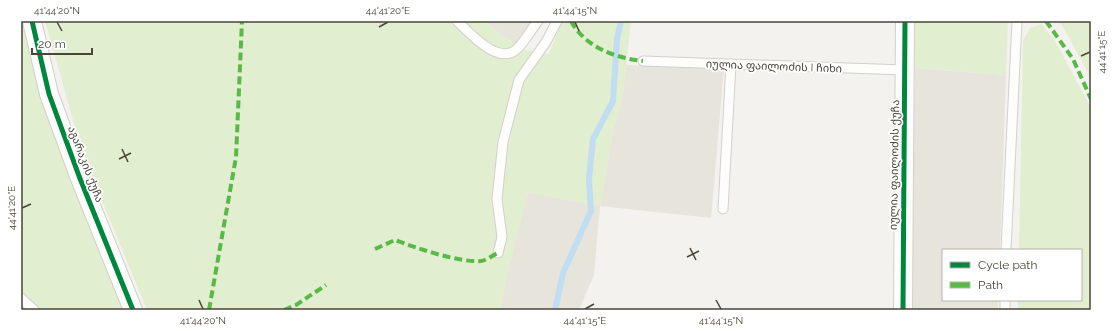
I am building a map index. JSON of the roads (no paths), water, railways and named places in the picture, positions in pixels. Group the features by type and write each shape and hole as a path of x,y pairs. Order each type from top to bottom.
{"street":[{"name":"აგარაკის ქუჩა","path":"32,21 49,94 128,306"},
{"name":"იულია ფაილოძის ქუჩა","path":"903,310 905,21"}],"lane":[{"path":"457,21 495,53 507,54 516,50 538,21"},
{"path":"498,253 502,237 497,199 505,134 519,80 546,42 557,21"},
{"path":"1006,249 1017,21"},
{"name":"იულია ფაილოძის I ჩიხი","path":"643,61 905,70"},
{"path":"723,209 731,64"},
{"path":"21,298 34,310"}],"waterway":[{"path":"555,310 563,273 591,211 589,179 593,139 613,101 617,39 621,21"}]}
